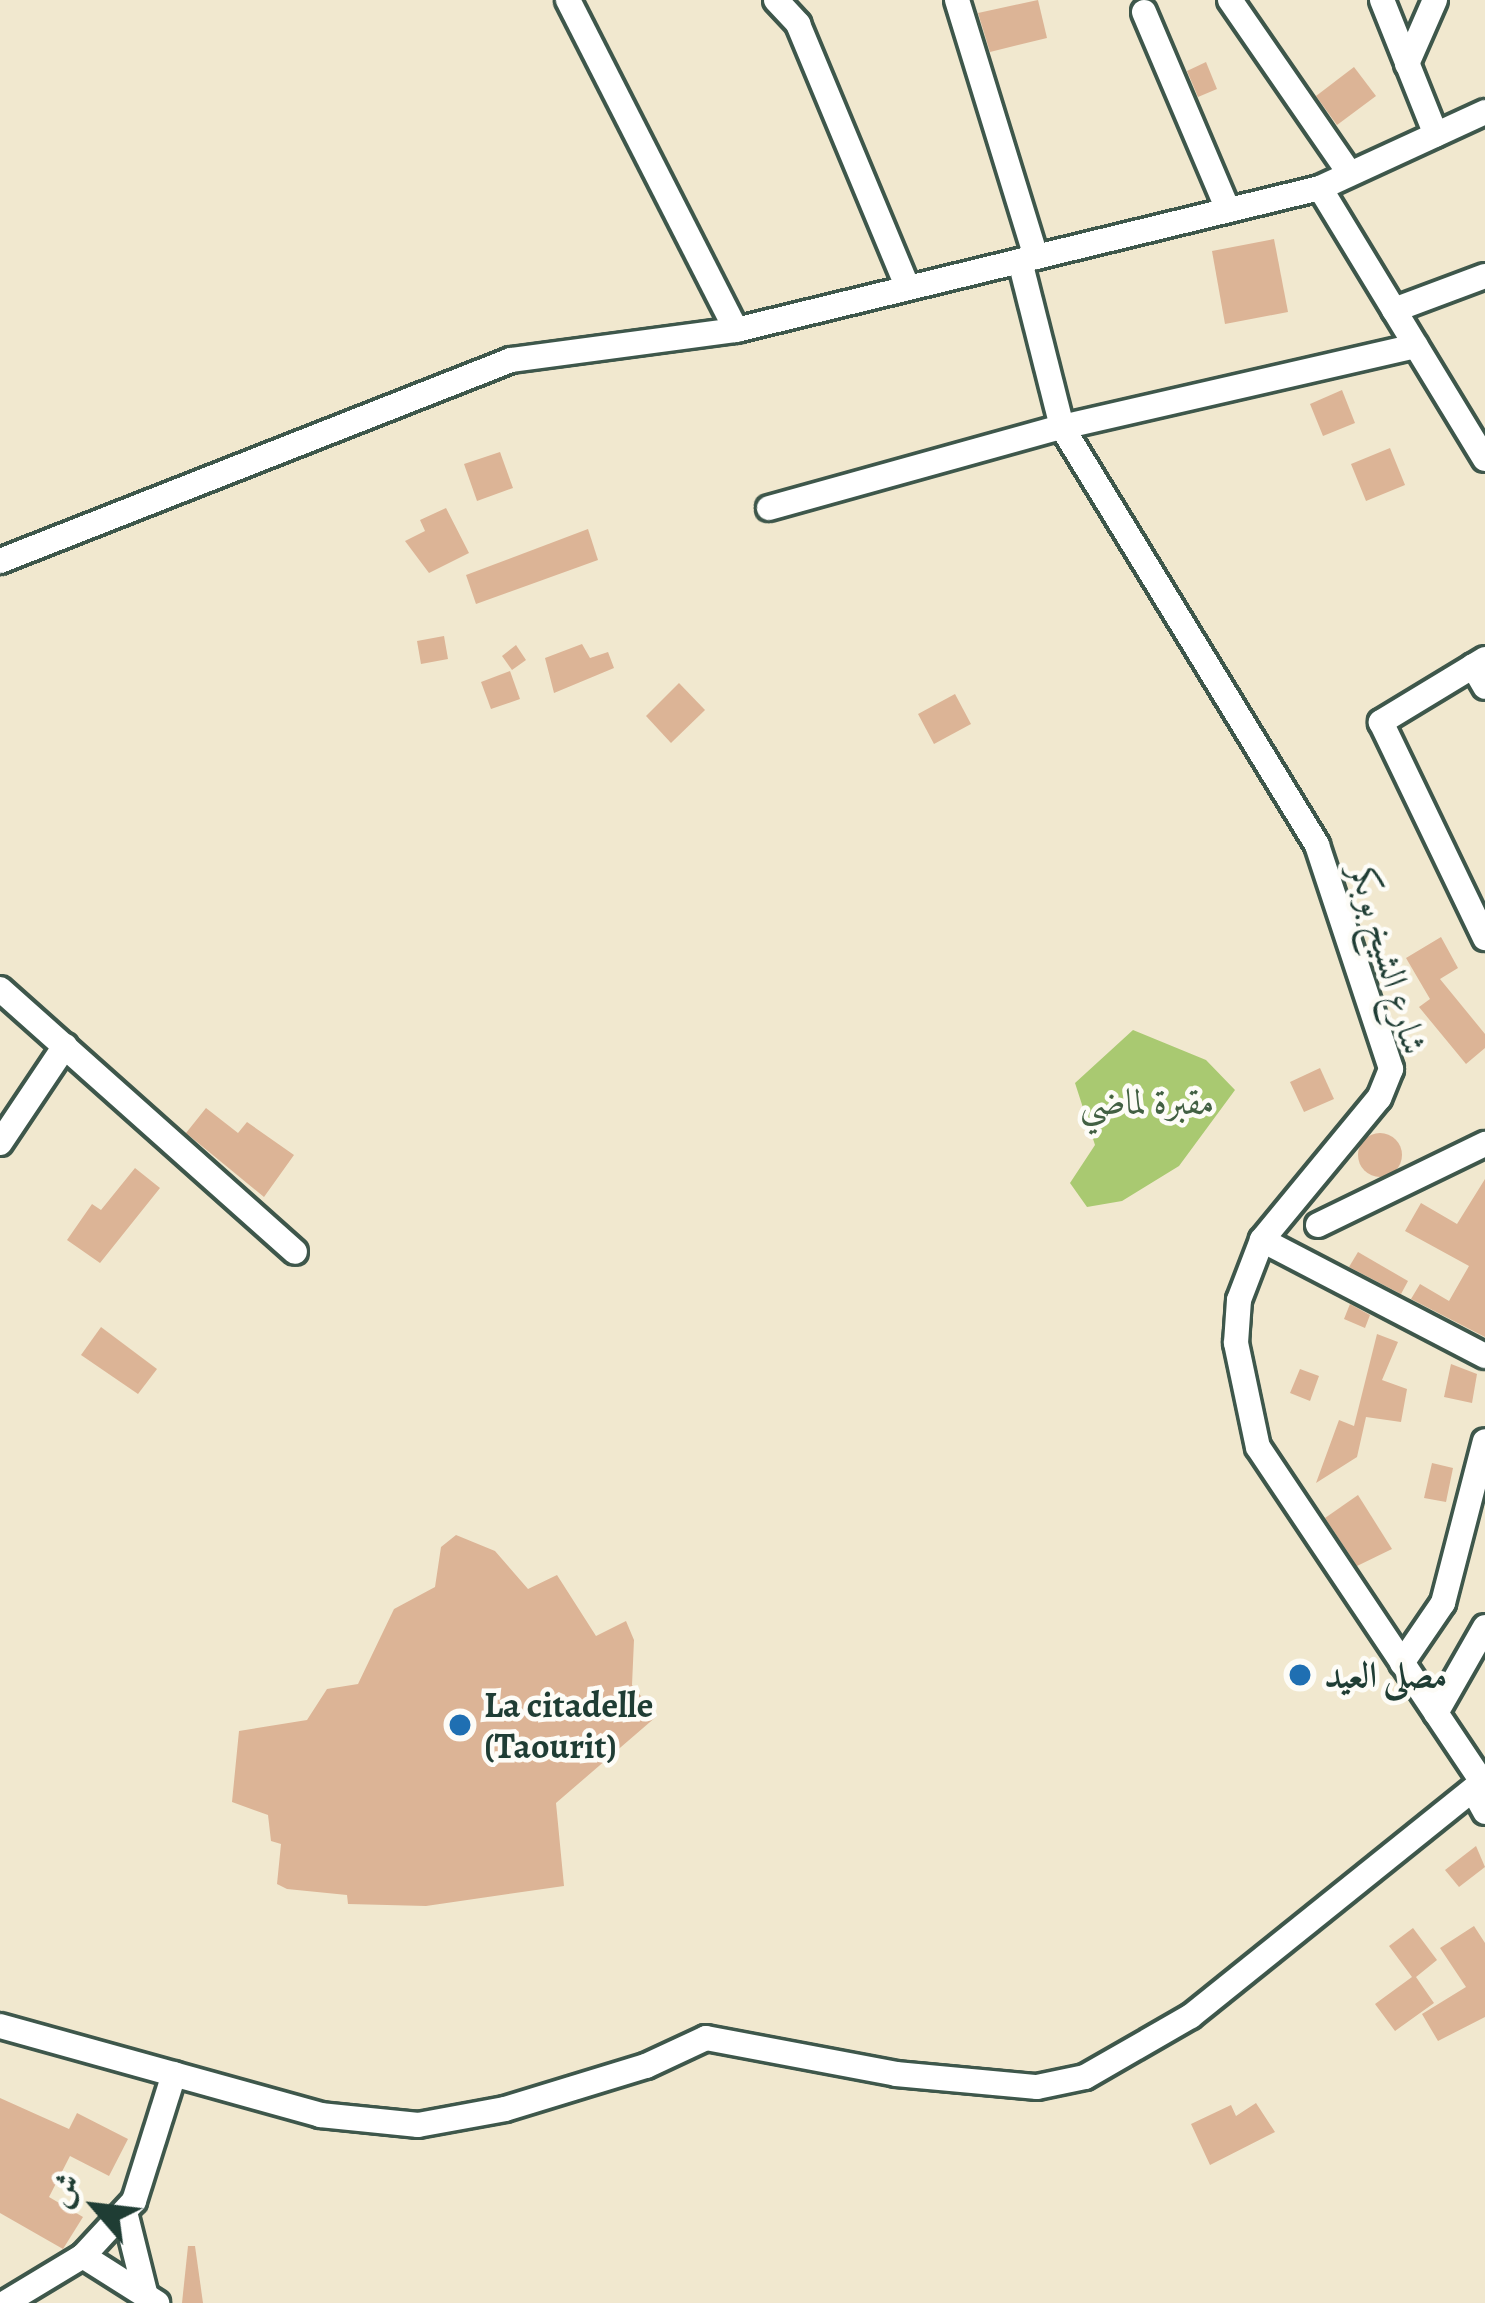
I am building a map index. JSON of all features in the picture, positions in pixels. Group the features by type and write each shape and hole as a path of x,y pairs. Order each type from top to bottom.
{"street":[{"path":"568,0 736,330"},
{"path":"776,0 798,24 908,288"},
{"name":"شارع الشيخ بوبكر","path":"957,0 1028,259 1062,427 1317,845 1391,1069 1379,1098 1262,1240 1239,1300 1236,1342 1258,1447 1436,1713 1481,1791"},
{"path":"1230,0 1350,174"},
{"path":"1382,0 1436,135"},
{"path":"1407,64 1435,0"},
{"path":"1144,12 1228,210"},
{"path":"0,561 511,360 736,330 1320,188 1485,112"},
{"path":"1320,188 1485,459"},
{"path":"1394,310 1485,276"},
{"path":"770,508 1062,427 1416,346"},
{"path":"1481,671 1381,722 1485,938"},
{"path":"0,989 295,1252"},
{"path":"0,1143 65,1046"},
{"path":"1318,1225 1485,1144"},
{"path":"1262,1240 1485,1356"},
{"path":"1402,1663 1443,1603 1485,1441"},
{"path":"1436,1713 1485,1627"},
{"path":"0,2026 320,2115 418,2125 505,2109 646,2066 706,2038 896,2074 1036,2087 1084,2077 1192,2016 1481,1791"},
{"path":"5,2303 83,2256 125,2212 174,2074"},
{"path":"125,2212 151,2297"},
{"path":"83,2256 151,2297"}],"green space":[{"name":"مقبرة لماضي","path":"1133,1030 1206,1060 1235,1090 1179,1166 1122,1201 1087,1207 1070,1183 1095,1145 1075,1083"}],"building":[{"path":"1038,0 1047,38 990,52 978,13"},
{"path":"1206,62 1217,89 1198,97 1187,71"},
{"path":"1354,67 1376,96 1337,125 1316,96"},
{"path":"1274,239 1288,312 1225,324 1212,251"},
{"path":"1342,390 1355,423 1323,436 1310,404"},
{"path":"1390,448 1405,485 1366,501 1351,464"},
{"path":"500,452 513,488 477,501 464,464"},
{"path":"446,508 469,553 429,573 405,541 425,531 420,520"},
{"path":"588,529 598,560 476,604 466,575"},
{"path":"444,636 448,659 421,664 417,641"},
{"path":"582,644 590,658 608,652 614,668 554,693 545,658"},
{"path":"516,645 526,660 512,670 502,656"},
{"path":"510,671 520,699 491,709 481,682"},
{"path":"679,683 705,710 671,743 646,716"},
{"path":"955,694 971,724 934,744 918,714"},
{"path":"1441,937 1458,968 1440,979 1485,1034 1485,1048 1466,1064 1419,1007 1430,999 1406,958"},
{"path":"1320,1068 1334,1099 1304,1112 1290,1082"},
{"path":"206,1108 238,1133 247,1122 294,1155 264,1197 186,1133"},
{"path":"1380,1133 1395,1140 1402,1155 1395,1170 1380,1177 1365,1170 1358,1155 1365,1140"},
{"path":"135,1168 160,1188 100,1263 67,1240 92,1204 101,1210"},
{"path":"1485,1179 1485,1337 1411,1299 1420,1284 1449,1301 1469,1266 1405,1231 1421,1203 1457,1224"},
{"path":"1358,1252 1408,1281 1401,1294 1349,1267"},
{"path":"1350,1304 1370,1315 1365,1328 1344,1319"},
{"path":"101,1327 157,1369 138,1394 81,1355"},
{"path":"1377,1334 1398,1342 1382,1380 1407,1389 1401,1422 1366,1417 1357,1457 1316,1483 1339,1420 1354,1426"},
{"path":"1451,1364 1477,1374 1472,1403 1444,1397"},
{"path":"1300,1369 1319,1376 1310,1401 1290,1393"},
{"path":"1432,1463 1453,1468 1446,1502 1424,1498"},
{"path":"1358,1495 1392,1549 1357,1566 1325,1518"},
{"name":"La citadelle (Taourit)","path":"456,1535 495,1551 528,1589 557,1575 596,1636 626,1621 634,1640 632,1685 657,1716 556,1803 564,1886 426,1906 348,1904 347,1895 287,1889 277,1884 281,1844 271,1841 268,1815 232,1802 239,1731 307,1720 327,1689 358,1684 394,1609 435,1587 441,1547"},
{"path":"1476,1846 1485,1867 1459,1887 1445,1870"},
{"path":"1474,1926 1485,1943 1485,2017 1438,2041 1422,2014 1466,1987 1440,1948"},
{"path":"1413,1928 1437,1960 1416,1977 1434,2003 1395,2031 1375,2004 1412,1977 1389,1946"},
{"path":"0,2098 69,2129 77,2113 128,2139 109,2176 70,2156 49,2197 83,2217 63,2249 0,2213"},
{"path":"1256,2103 1275,2132 1210,2165 1191,2124 1231,2105 1236,2116"},
{"path":"188,2246 195,2246 203,2303 182,2303"}],"place":[{"name":"مصلى العيد","path":"1300,1675"},
{"name":"La citadelle (Taourit)","path":"460,1725"}]}
